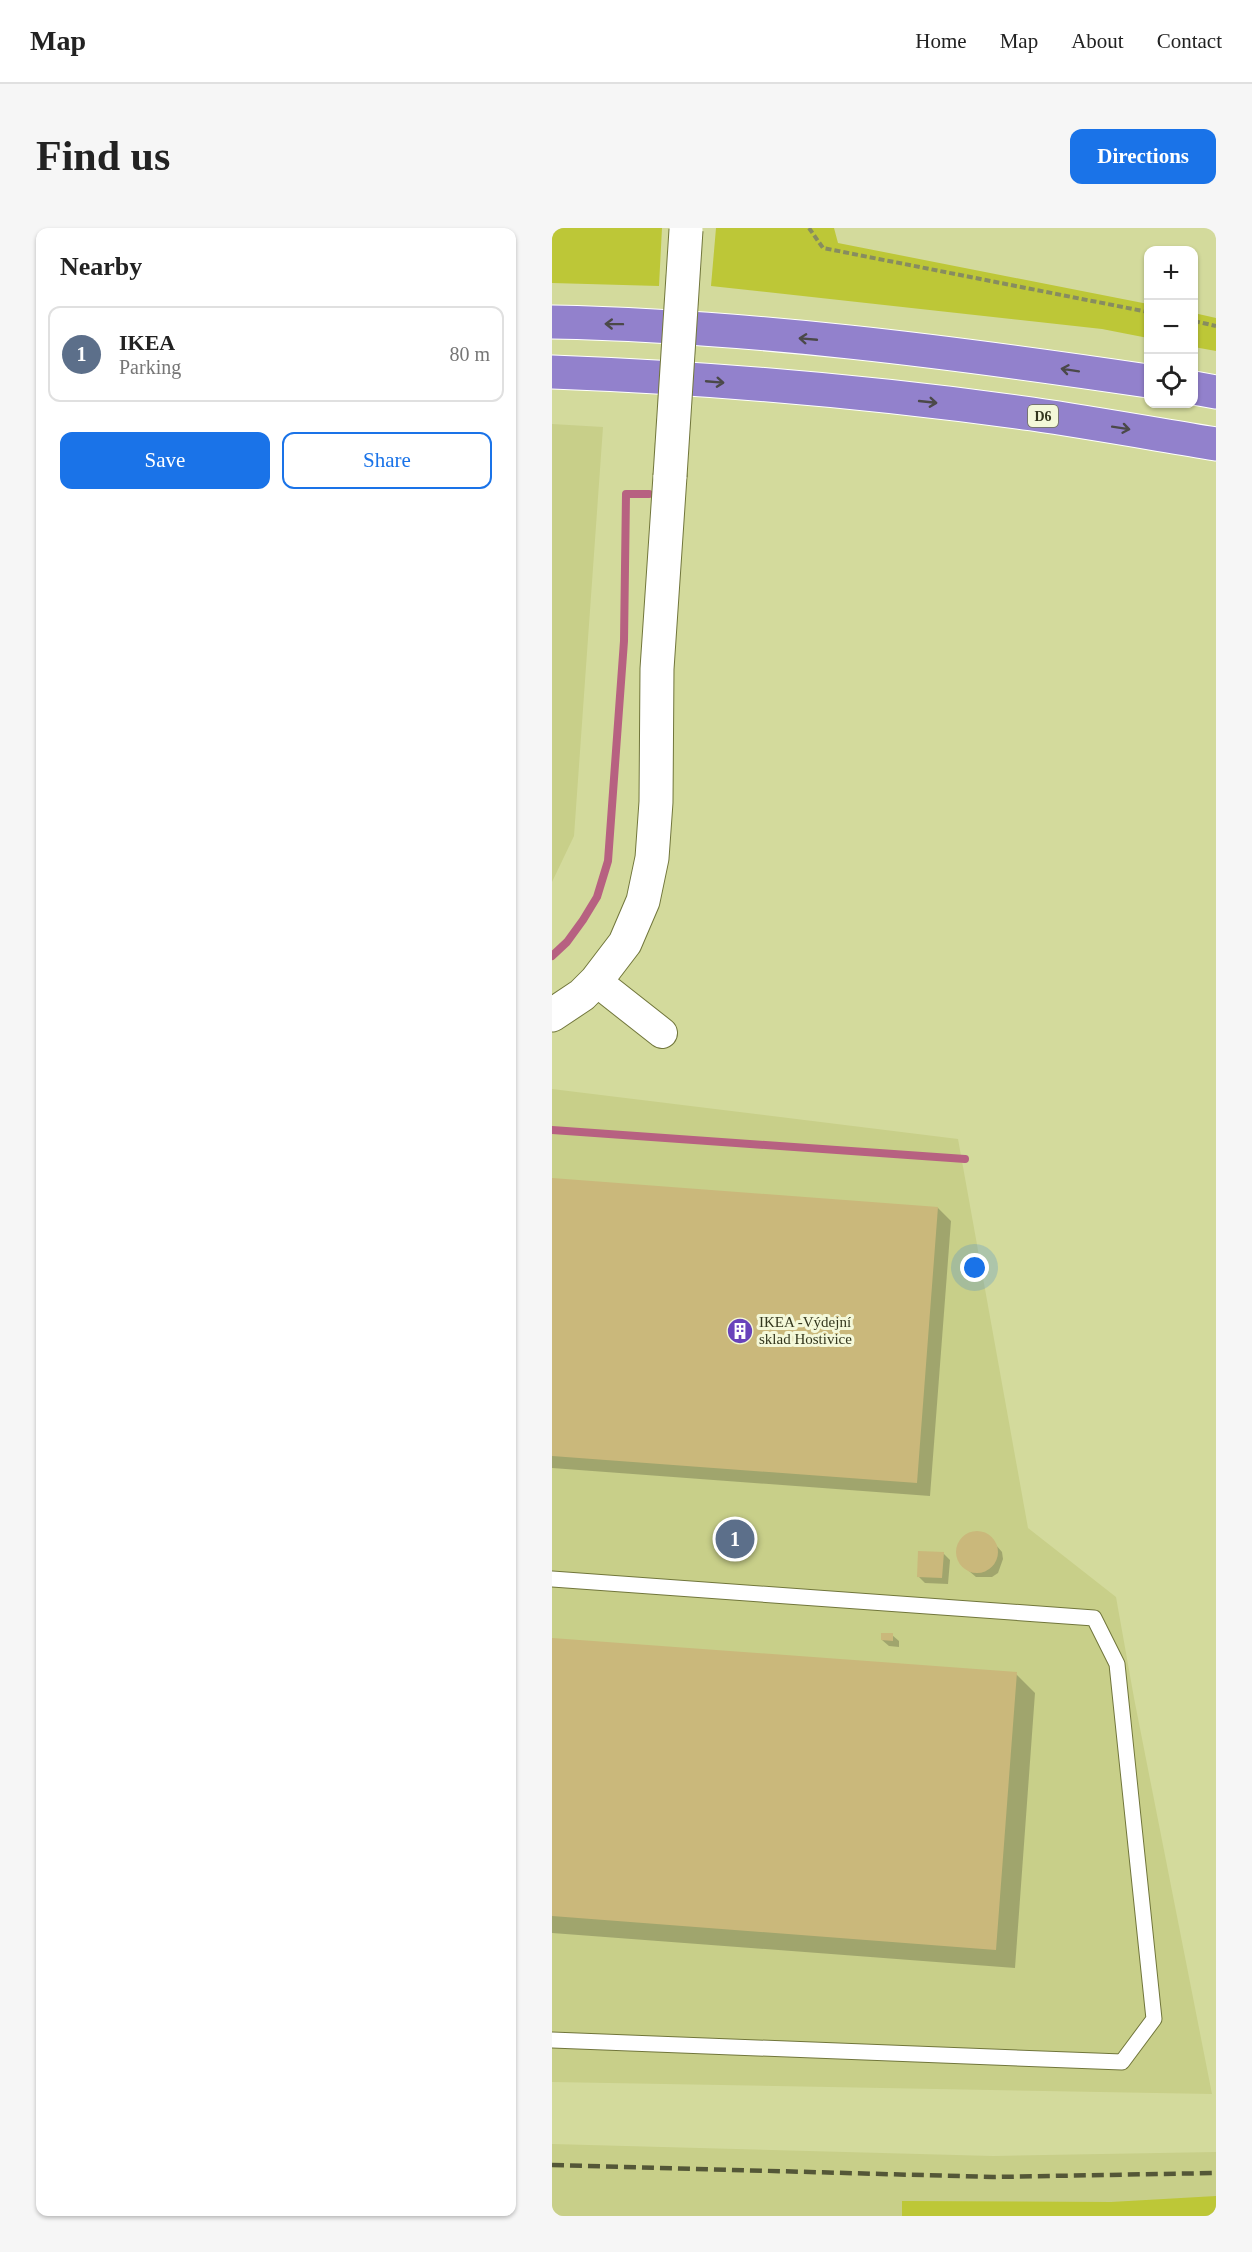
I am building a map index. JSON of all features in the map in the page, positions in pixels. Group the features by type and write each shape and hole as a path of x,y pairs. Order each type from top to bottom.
{"highway":[{"path":"552,322 637,324 828,341 1034,364 1144,380"},
{"name":"D6","path":"552,372 628,375 859,394 1032,414 1216,444"},
{"path":"1198,389 1216,392"}],"street":[{"path":"552,1015 582,995 625,944 643,901 652,858 656,802 657,669 686,229"},
{"path":"596,981 662,1033"}],"lane":[{"path":"552,1580 1094,1618 1117,1664 1154,2019 1122,2062 552,2040"}],"path":[{"path":"809,228 823,249 1144,311"},
{"path":"1198,322 1216,326"}],"shaded area":[{"path":"552,424 603,427 574,836 552,882"},
{"path":"552,1089 958,1139 1028,1528 1116,1597 1212,2094 552,2082"},
{"path":"552,2144 993,2156 1216,2152 1216,2216 552,2216"}],"green space":[{"path":"552,228 662,228 659,286 552,283"},
{"path":"716,228 834,228 838,243 1144,303 1144,337 1102,329 711,286"},
{"path":"1198,314 1216,318 1216,351 1198,348"},
{"path":"1216,2196 1216,2216 902,2216 902,2201 1111,2202"}],"building":[{"name":"IKEA -Výdejní sklad Hostivice","path":"552,1178 938,1207 917,1483 552,1456"},
{"path":"977,1531 992,1537 998,1552 992,1567 977,1573 962,1567 956,1552 962,1537"},
{"path":"918,1551 944,1552 942,1578 917,1577"},
{"path":"881,1633 893,1633 893,1641 881,1640"},
{"path":"552,1638 1017,1672 996,1950 552,1916"}],"waterway":[{"path":"552,956 567,942 597,897 608,861 624,641 626,494 649,494"},
{"path":"552,1130 965,1159"}],"railway":[{"path":"552,2165 993,2177 1216,2173"}],"place":[{"name":"IKEA -Výdejní sklad Hostivice","path":"740,1331"},
{"name":"IKEA","path":"735,1539"}]}
